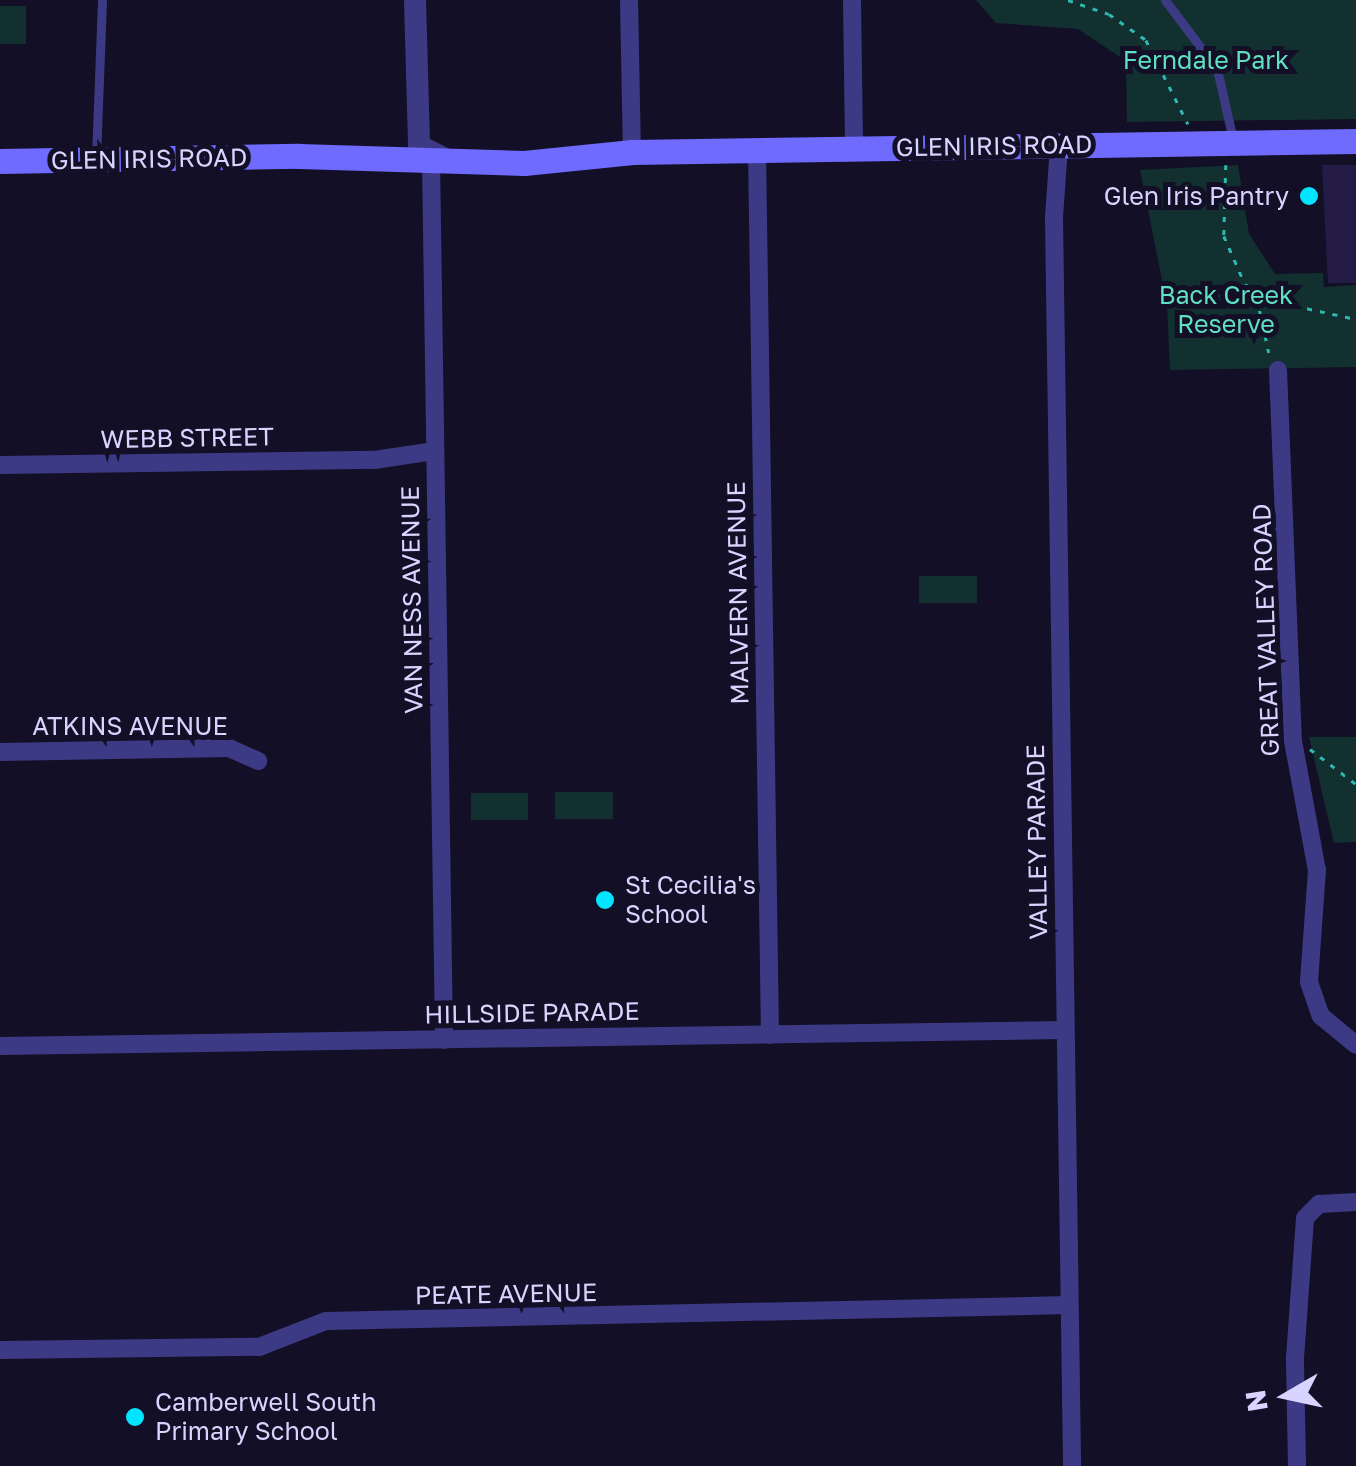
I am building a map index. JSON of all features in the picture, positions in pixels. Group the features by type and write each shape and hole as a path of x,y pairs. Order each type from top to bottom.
{"main road":[{"name":"GLEN IRIS ROAD","path":"0,161 1052,146 1230,153 1356,141"},
{"name":"GLEN IRIS ROAD","path":"299,156 396,160 425,153 472,162 632,152"}],"street":[{"path":"415,0 425,153"},
{"path":"629,0 632,152"},
{"path":"852,0 854,148"},
{"name":"VALLEY PARADE","path":"1052,146 1072,1466"},
{"name":"MALVERN AVENUE","path":"757,150 770,1035"},
{"name":"VAN NESS AVENUE","path":"425,153 435,460 444,1040"},
{"name":"GREAT VALLEY ROAD","path":"1278,370 1293,741 1316,851 1309,982 1322,1016 1356,1046"},
{"name":"WEBB STREET","path":"0,465 435,460"},
{"name":"ATKINS AVENUE","path":"0,752 229,748 258,762"},
{"name":"HILLSIDE PARADE","path":"0,1046 1065,1030"},
{"path":"1297,1466 1295,1358 1305,1218 1319,1204 1356,1202"},
{"name":"PEATE AVENUE","path":"0,1350 272,1346 326,1320 1069,1311"}],"lane":[{"path":"96,160 102,0"},
{"path":"1165,0 1216,69 1230,153"}],"path":[{"path":"1068,0 1109,14 1146,40 1186,124"},
{"path":"1230,153 1224,236 1238,274 1256,295 1278,370"},
{"path":"1256,295 1356,319"},
{"path":"1293,741 1334,761 1356,784"}],"green space":[{"name":"Ferndale Park","path":"976,0 1356,0 1356,119 1127,122 1126,61 1078,29 996,23"},
{"path":"0,6 26,6 26,44 0,44"},
{"name":"Back Creek Reserve","path":"1238,165 1249,234 1275,274 1323,273 1324,287 1356,285 1356,367 1170,370 1167,305 1140,170"},
{"path":"919,576 977,576 977,603 919,603"},
{"path":"1309,737 1356,737 1356,842 1334,843"},
{"path":"555,792 613,792 613,819 555,819"},
{"path":"471,793 528,793 528,820 471,820"}],"building":[{"path":"1322,165 1356,165 1356,283 1328,283"}],"place":[{"name":"Glen Iris Pantry","path":"1309,196"},
{"name":"St Cecilia's School","path":"605,900"},
{"name":"Camberwell South Primary School","path":"135,1417"}]}
